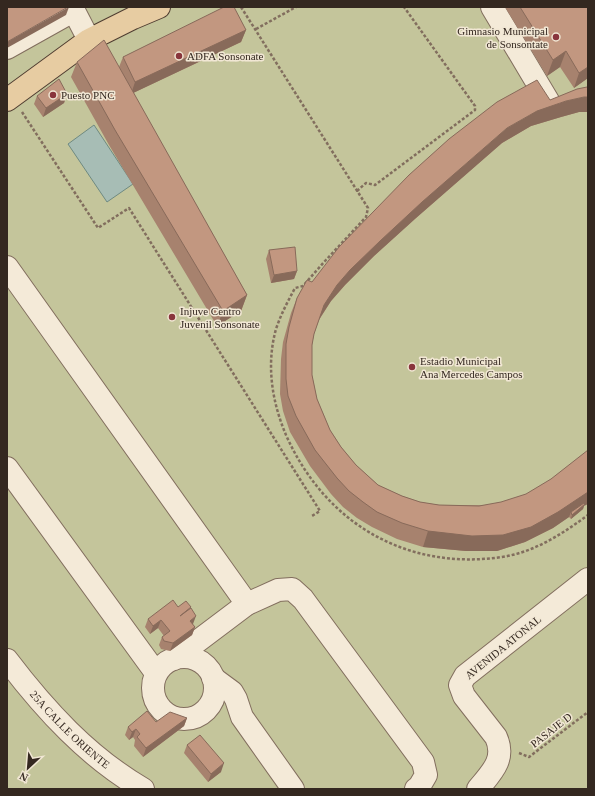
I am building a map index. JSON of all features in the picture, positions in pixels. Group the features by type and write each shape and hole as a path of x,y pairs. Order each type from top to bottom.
{"main road":[{"path":"9,98 89,40 159,7"}],"street":[{"path":"492,7 553,109"},
{"path":"7,48 66,15 73,8 89,40"},
{"path":"7,267 247,604"},
{"path":"7,468 156,673"},
{"name":"AVENIDA ATONAL","path":"500,752 500,744 496,737 464,696 460,685 465,676 588,579"},
{"path":"214,629 209,644 210,673 215,687 214,697 210,705 195,717 181,719 168,715 160,708 155,700 153,691 153,682 156,673 164,664 174,659 247,604 278,590 292,589 303,599 423,762 426,775 419,787 416,789"},
{"path":"174,659 186,657 198,661 232,692 242,717 293,789"},
{"name":"25A CALLE ORIENTE","path":"7,660 39,700 92,753 116,772 143,789"},
{"path":"210,705 242,717"},
{"path":"478,789 493,769 500,752"}],"path":[{"path":"241,7 368,208 366,217 303,286 295,288 282,311 276,330 272,355 273,396 279,418 292,448 306,471 321,491 340,512 360,527 383,540 406,550 427,556 450,559 504,557 548,542 565,532 588,514"},
{"path":"256,29 296,7"},
{"path":"357,192 366,183 375,185 475,110 475,106 404,7"},
{"path":"9,98 98,228 129,208 320,511 312,516"},
{"name":"PASAJE D","path":"500,752 512,749 529,757 588,712"}],"green space":[{"path":"7,7 588,7 588,789 7,789"}],"water":[{"path":"94,125 133,184 107,202 68,144"}],"building":[{"path":"7,7 68,7 7,42"},
{"name":"ADFA Sonsonate","path":"224,7 234,7 246,30 135,82 123,57"},
{"name":"Gimnasio Municipal de Sonsontate","path":"520,7 588,7 588,67 579,73 566,51 553,60"},
{"path":"104,40 247,295 223,311 115,130 77,62"},
{"path":"59,79 67,94 46,108 37,96"},
{"path":"537,80 550,100 577,89 587,87 588,97 566,101 537,111 507,128 422,202 350,270 337,285 324,305 314,334 312,345 312,375 317,399 330,430 341,447 356,465 378,485 402,496 420,502 439,505 479,506 501,502 526,494 551,479 588,450 588,492 558,512 531,527 503,535 472,536 428,531 402,523 377,512 363,502 349,491 337,478 315,450 296,416 288,396 286,379 286,344 289,327 297,298 307,280 312,282 339,247 409,175 449,139 497,102"},
{"path":"295,247 297,271 274,275 269,250"},
{"path":"584,503 585,504 572,515 571,512"},
{"path":"173,600 178,607 186,601 191,607 180,616 191,608 196,616 190,621 195,627 173,643 164,641 162,637 170,631 161,620 153,626 148,619"},
{"path":"147,711 156,722 170,712 187,718 146,748 137,737 140,734 136,729 132,732 128,727"},
{"path":"200,735 224,763 211,774 187,745"}],"place":[{"name":"Gimnasio Municipal de Sonsontate","path":"556,37"},
{"name":"ADFA Sonsonate","path":"179,56"},
{"name":"Puesto PNC","path":"53,95"},
{"name":"Injuve Centro Juvenil Sonsonate","path":"172,317"},
{"name":"Estadio Municipal Ana Mercedes Campos","path":"412,367"}]}
